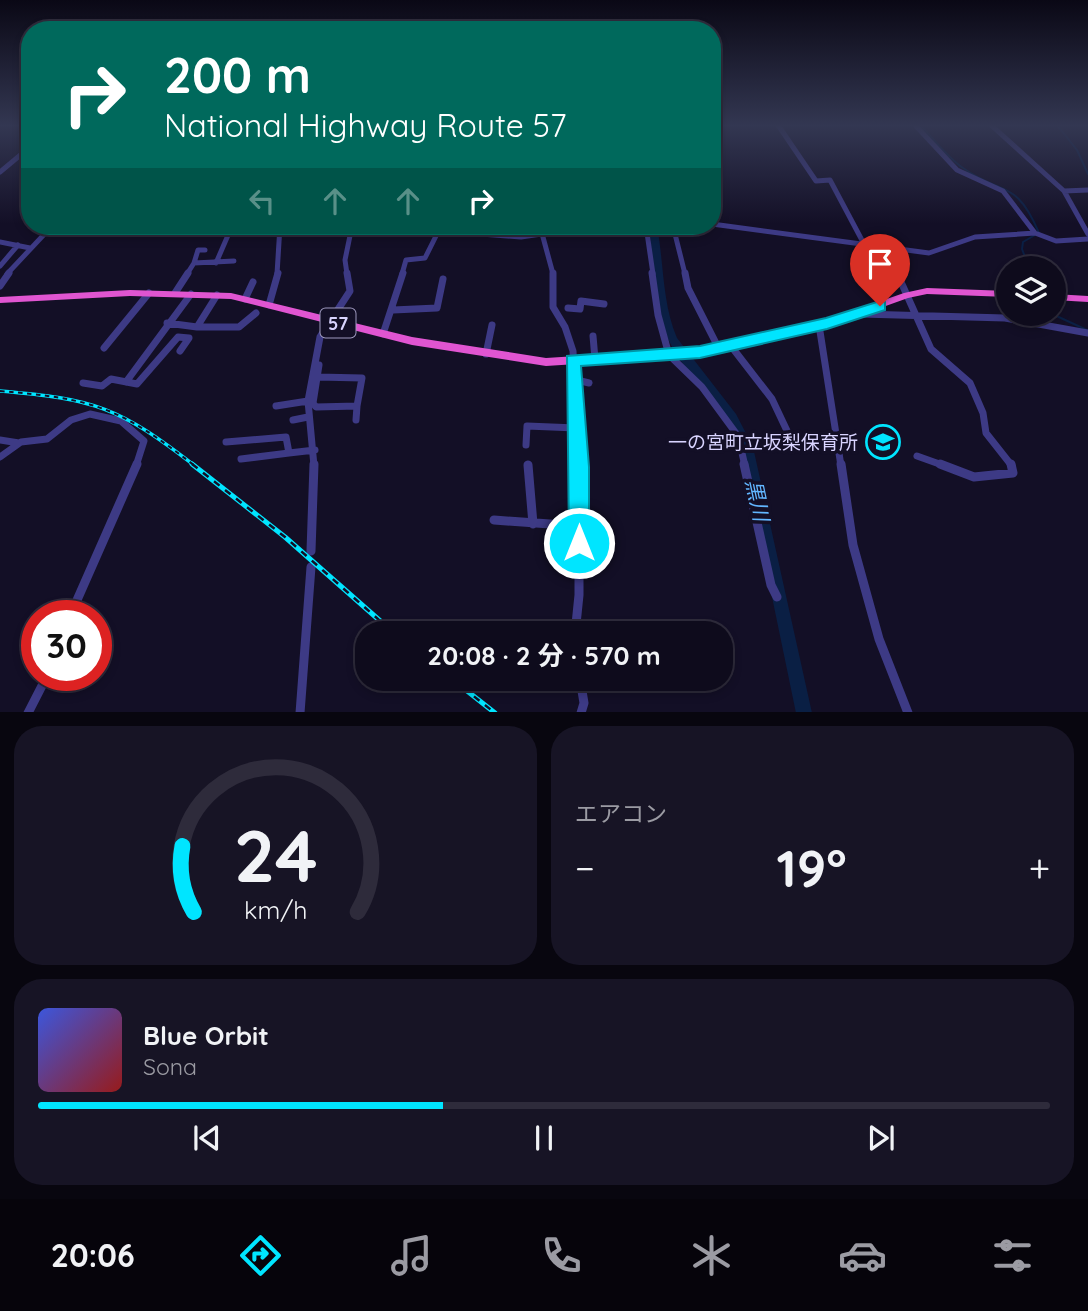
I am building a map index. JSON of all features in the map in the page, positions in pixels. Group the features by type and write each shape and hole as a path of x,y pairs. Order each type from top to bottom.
{"highway":[{"name":"57","path":"0,300 149,293 217,295 245,299 383,334 537,361 693,353 861,314 907,295 946,290 996,293"},
{"path":"1066,298 1088,299"}],"street":[{"path":"0,172 17,158"},
{"path":"801,158 817,181 830,180 868,244 899,275 931,349 970,383 983,413 986,433 1010,463 1013,473 974,477 917,456"},
{"path":"946,158 957,170 1003,191 1035,233"},
{"path":"721,225 934,252 968,238 1035,233 1056,241 1088,237 1064,191 1028,158"},
{"path":"1064,191 1088,190"},
{"path":"0,286 11,269 43,235"},
{"path":"216,263 228,235"},
{"path":"269,305 277,282 280,235"},
{"path":"311,551 314,450 308,401 324,326 332,321 350,291 345,260 350,235"},
{"path":"383,334 393,310 406,260 425,258 436,235"},
{"path":"484,235 507,235"},
{"path":"543,235 552,270 553,307 565,327 573,351 579,595 576,621"},
{"path":"647,235 658,315 672,355 702,387 738,436 771,585 777,597"},
{"path":"677,235 688,288 719,349"},
{"path":"0,243 30,248"},
{"path":"11,269 0,267 18,245"},
{"path":"175,293 194,263 198,250 205,250"},
{"path":"194,263 234,261"},
{"path":"393,310 437,308 443,279"},
{"path":"245,299 253,282"},
{"path":"104,348 149,293"},
{"path":"126,382 191,293"},
{"path":"197,327 217,295"},
{"path":"568,308 580,309 581,302 604,304"},
{"path":"167,323 197,327 239,327 256,313"},
{"path":"861,314 1005,318 1088,333"},
{"path":"486,354 492,325"},
{"path":"819,325 853,545 879,639 908,712"},
{"path":"593,335 595,359"},
{"path":"83,383 102,386 111,379 137,384 178,337 189,338 180,351"},
{"path":"155,341 171,345"},
{"path":"320,344 313,402 316,407 357,406"},
{"path":"731,346 772,399 789,435"},
{"path":"318,377 362,378 356,420"},
{"path":"573,379 589,383"},
{"path":"276,406 308,401"},
{"path":"0,440 19,443 52,437 69,421 81,415 98,412 140,434 144,441 143,452 97,548 76,600"},
{"path":"293,420 309,417"},
{"path":"527,445 527,426 576,428"},
{"path":"226,442 286,437 289,453"},
{"path":"0,457 19,443"},
{"path":"241,459 314,450"},
{"path":"528,465 533,524"},
{"path":"494,520 578,526"},
{"path":"300,712 312,567"},
{"path":"28,712 39,691"},
{"path":"581,712 584,703 582,691"}],"waterway":[{"path":"952,158 977,177 1015,196 1031,216 1039,233"},
{"path":"1081,158 1088,174"},
{"name":"黒川","path":"654,235 668,328 682,353 732,418 747,447 804,712"},
{"path":"1025,256 1023,242 1035,235"},
{"path":"1066,320 1087,330"}],"railway":[{"path":"0,391 60,398 105,409 146,431 195,466"},
{"path":"192,464 285,537 380,621"},
{"path":"467,691 494,712"}],"place":[{"name":"一の宮町立坂梨保育所","path":"883,442"}],"route":[{"path":"579,543 579,467 573,360 700,352 827,323 880,306"}]}
